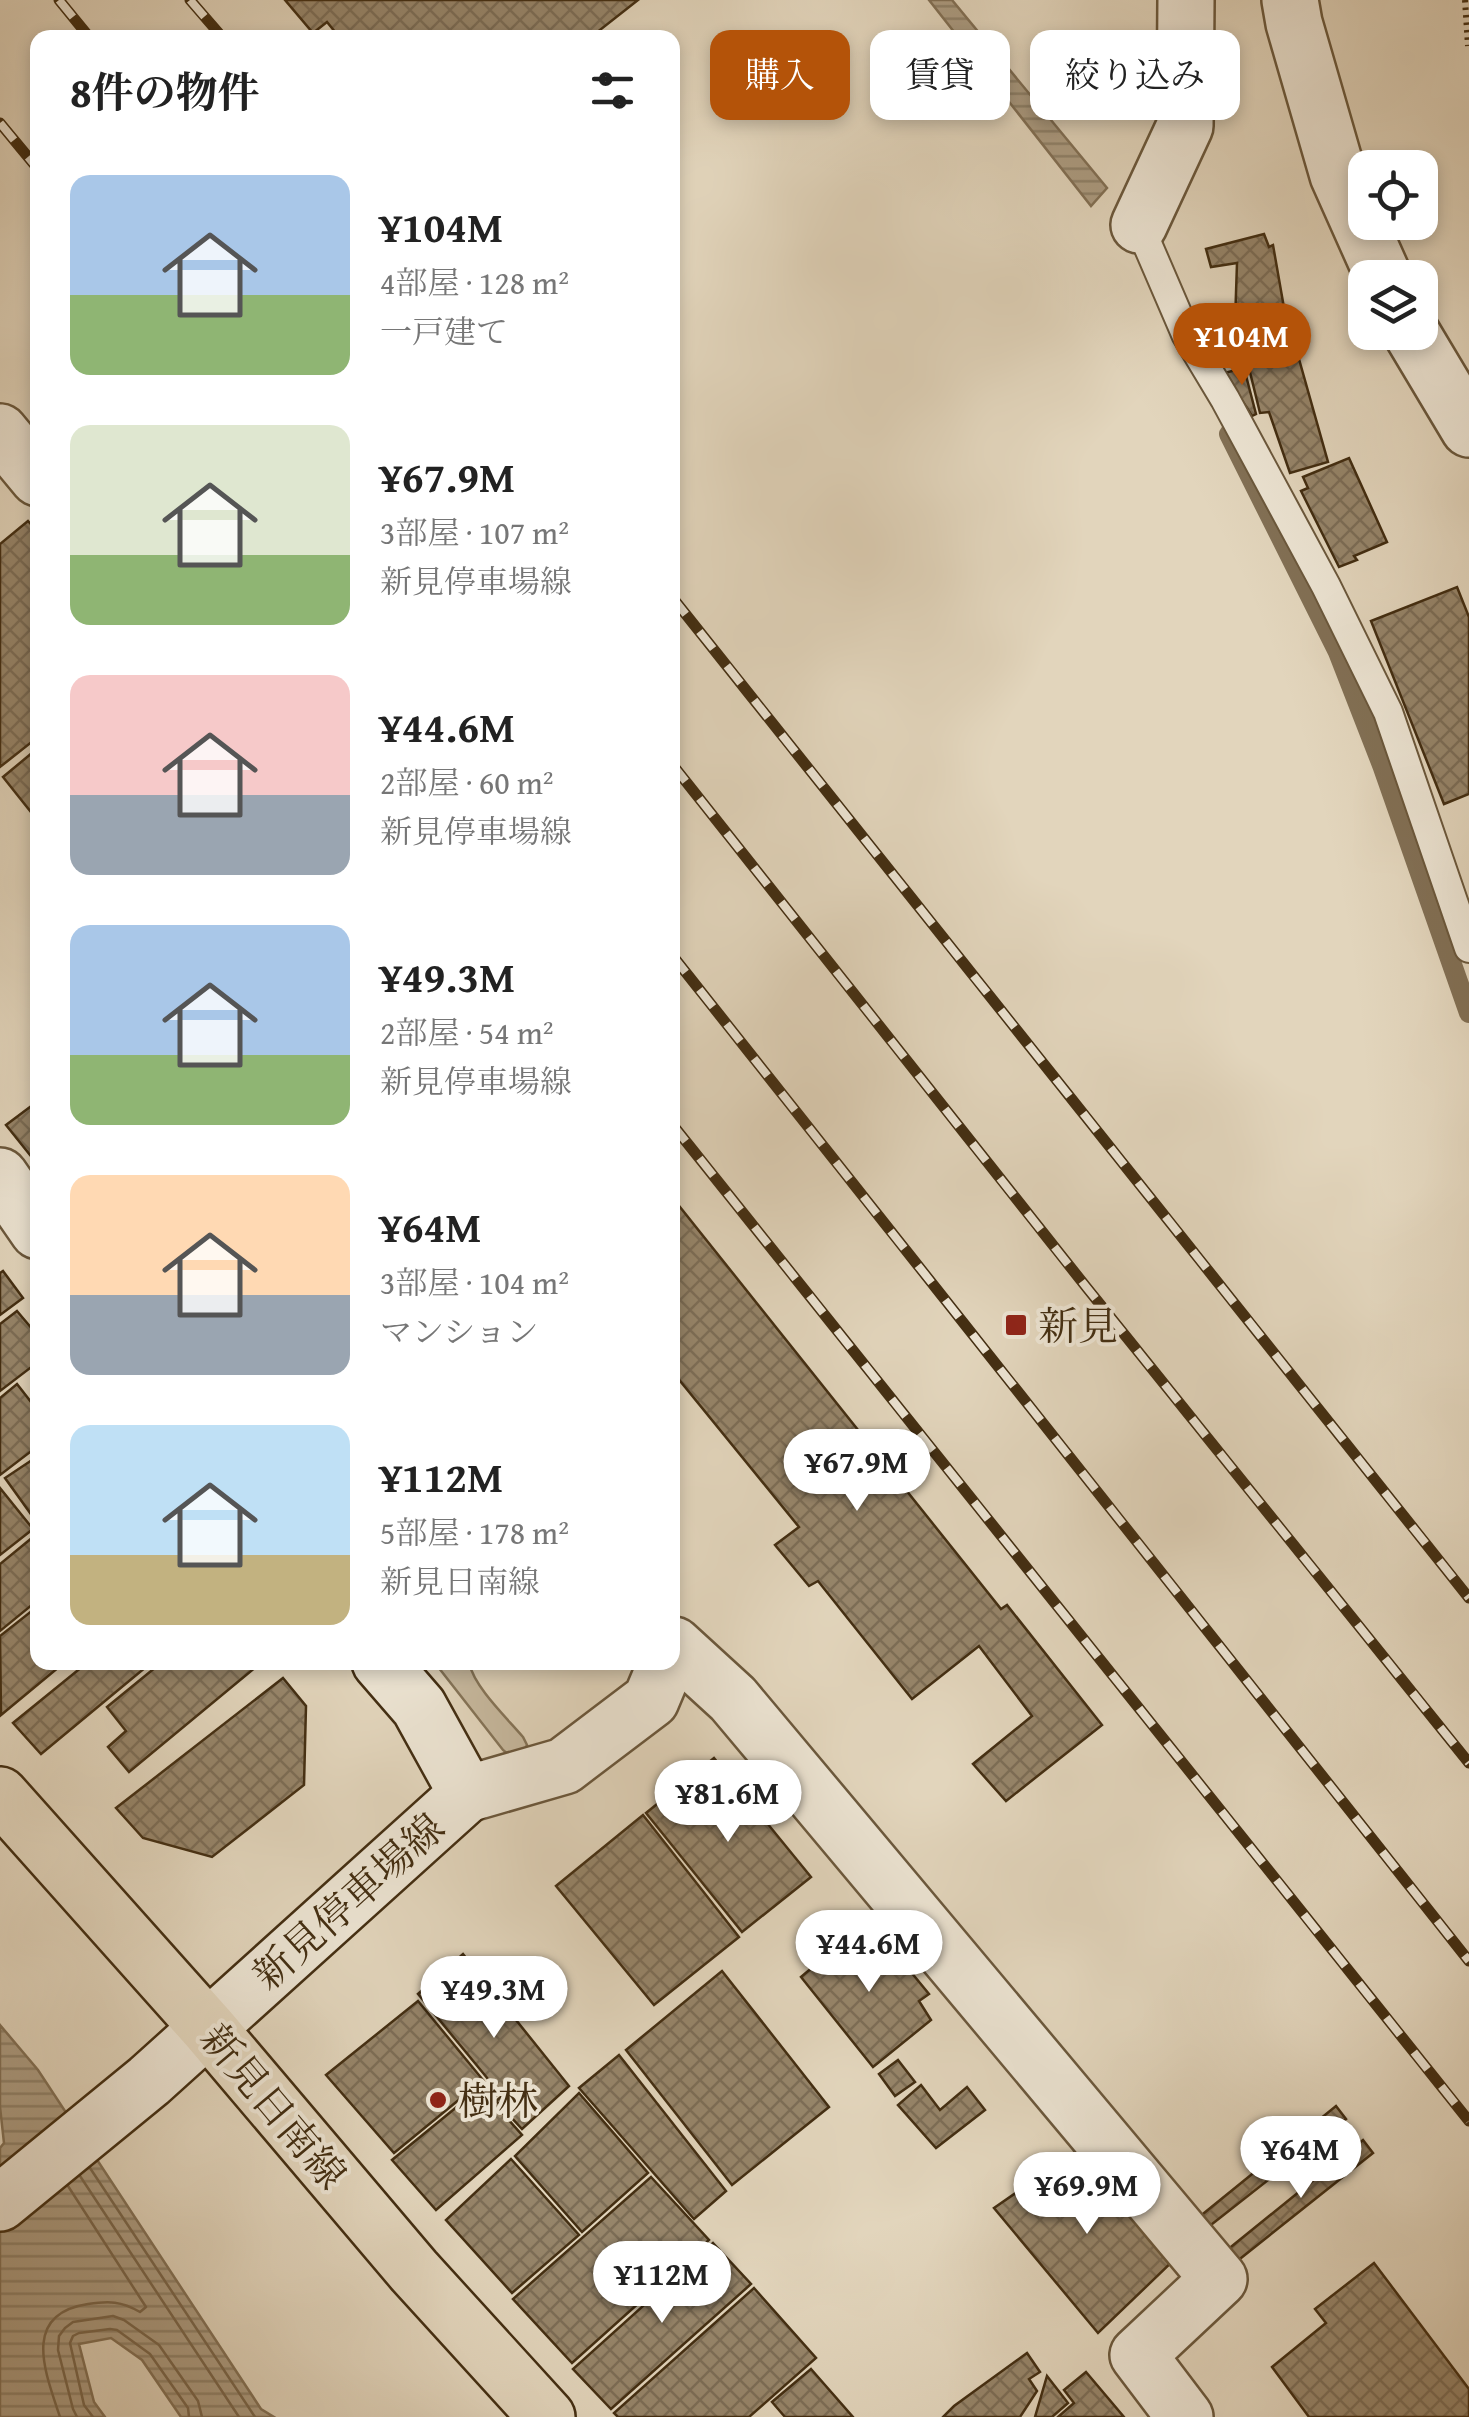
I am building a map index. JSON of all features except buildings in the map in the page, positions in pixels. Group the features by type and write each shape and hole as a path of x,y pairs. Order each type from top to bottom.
{"main road":[{"name":"新見日南線","path":"0,1794 208,2028 414,2271 547,2417"}],"street":[{"path":"1138,225 1185,126 1186,0"},
{"path":"1290,0 1338,175 1376,260"},
{"path":"1422,350 1469,428"},
{"path":"0,432 30,468"},
{"path":"0,1176 30,1219"},
{"path":"680,1656 733,1699 1219,2279 1138,2354 1185,2417"},
{"path":"387,1670 418,1706 467,1794 564,1766 651,1700 663,1670"},
{"name":"新見停車場線","path":"0,2203 149,2081 467,1794"}],"lane":[{"path":"1138,225 1186,334 1326,586 1388,712 1469,948"}],"path":[{"path":"1465,0 1468,46"}],"shaded area":[{"path":"440,1670 471,1670 527,1745 523,1752 509,1755"}],"water":[{"path":"929,0 952,0 977,30 953,30"},
{"path":"1010,70 1030,95 1030,120 1051,120 1107,188 1091,206 1010,103"},
{"path":"0,2025 38,2070 261,2409 274,2417 181,2417 142,2360 111,2338 79,2344 94,2402 105,2417 0,2417 0,2148 4,2143"}],"waterway":[{"path":"1229,434 1338,652 1469,1013"}],"railway":[{"path":"59,0 83,30"},
{"path":"190,0 216,30"},
{"path":"0,123 30,159"},
{"path":"680,607 1469,1598"},
{"path":"680,774 1469,1763"},
{"path":"680,965 1469,1961"},
{"path":"680,1134 1469,2121"}],"place":[{"name":"新見","path":"1016,1325"},
{"name":"樹林","path":"438,2100"}]}
